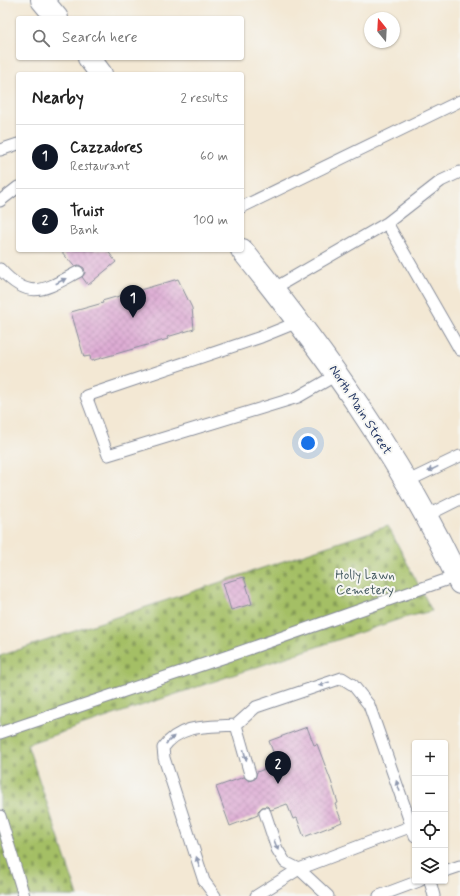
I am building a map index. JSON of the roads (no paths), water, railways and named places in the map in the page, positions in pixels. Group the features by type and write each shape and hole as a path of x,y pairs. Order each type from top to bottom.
{"main road":[{"path":"42,0 55,16"},
{"path":"90,60 100,72"},
{"name":"North Main Street","path":"244,252 338,374 426,516 458,580"}],"lane":[{"path":"244,206 460,101"},
{"path":"0,150 16,145"},
{"path":"273,289 387,223 441,181 460,172"},
{"path":"0,200 16,188"},
{"path":"387,223 460,350"},
{"path":"0,269 10,281 27,289 43,290 78,272"},
{"path":"298,322 261,338 86,396 108,455 298,397 338,374"},
{"path":"406,482 460,456"},
{"path":"426,516 460,499"},
{"path":"0,733 458,580"},
{"path":"215,896 204,881 164,758 163,748 170,738 189,728 236,725 256,707 342,678 353,685 370,705 412,829"},
{"path":"236,725 250,774"},
{"path":"265,813 277,849 285,862 299,869 328,896"},
{"path":"0,816 24,896"},
{"path":"256,896 299,869 412,832"},
{"path":"448,870 460,866"},
{"path":"379,896 412,884"},
{"path":"431,884 434,896"}],"place":[{"name":"Cazzadores","path":"133,318"},
{"name":"Truist","path":"278,784"}],"park label":[{"name":"Holly Lawn Cemetery","path":"365,582"}]}
